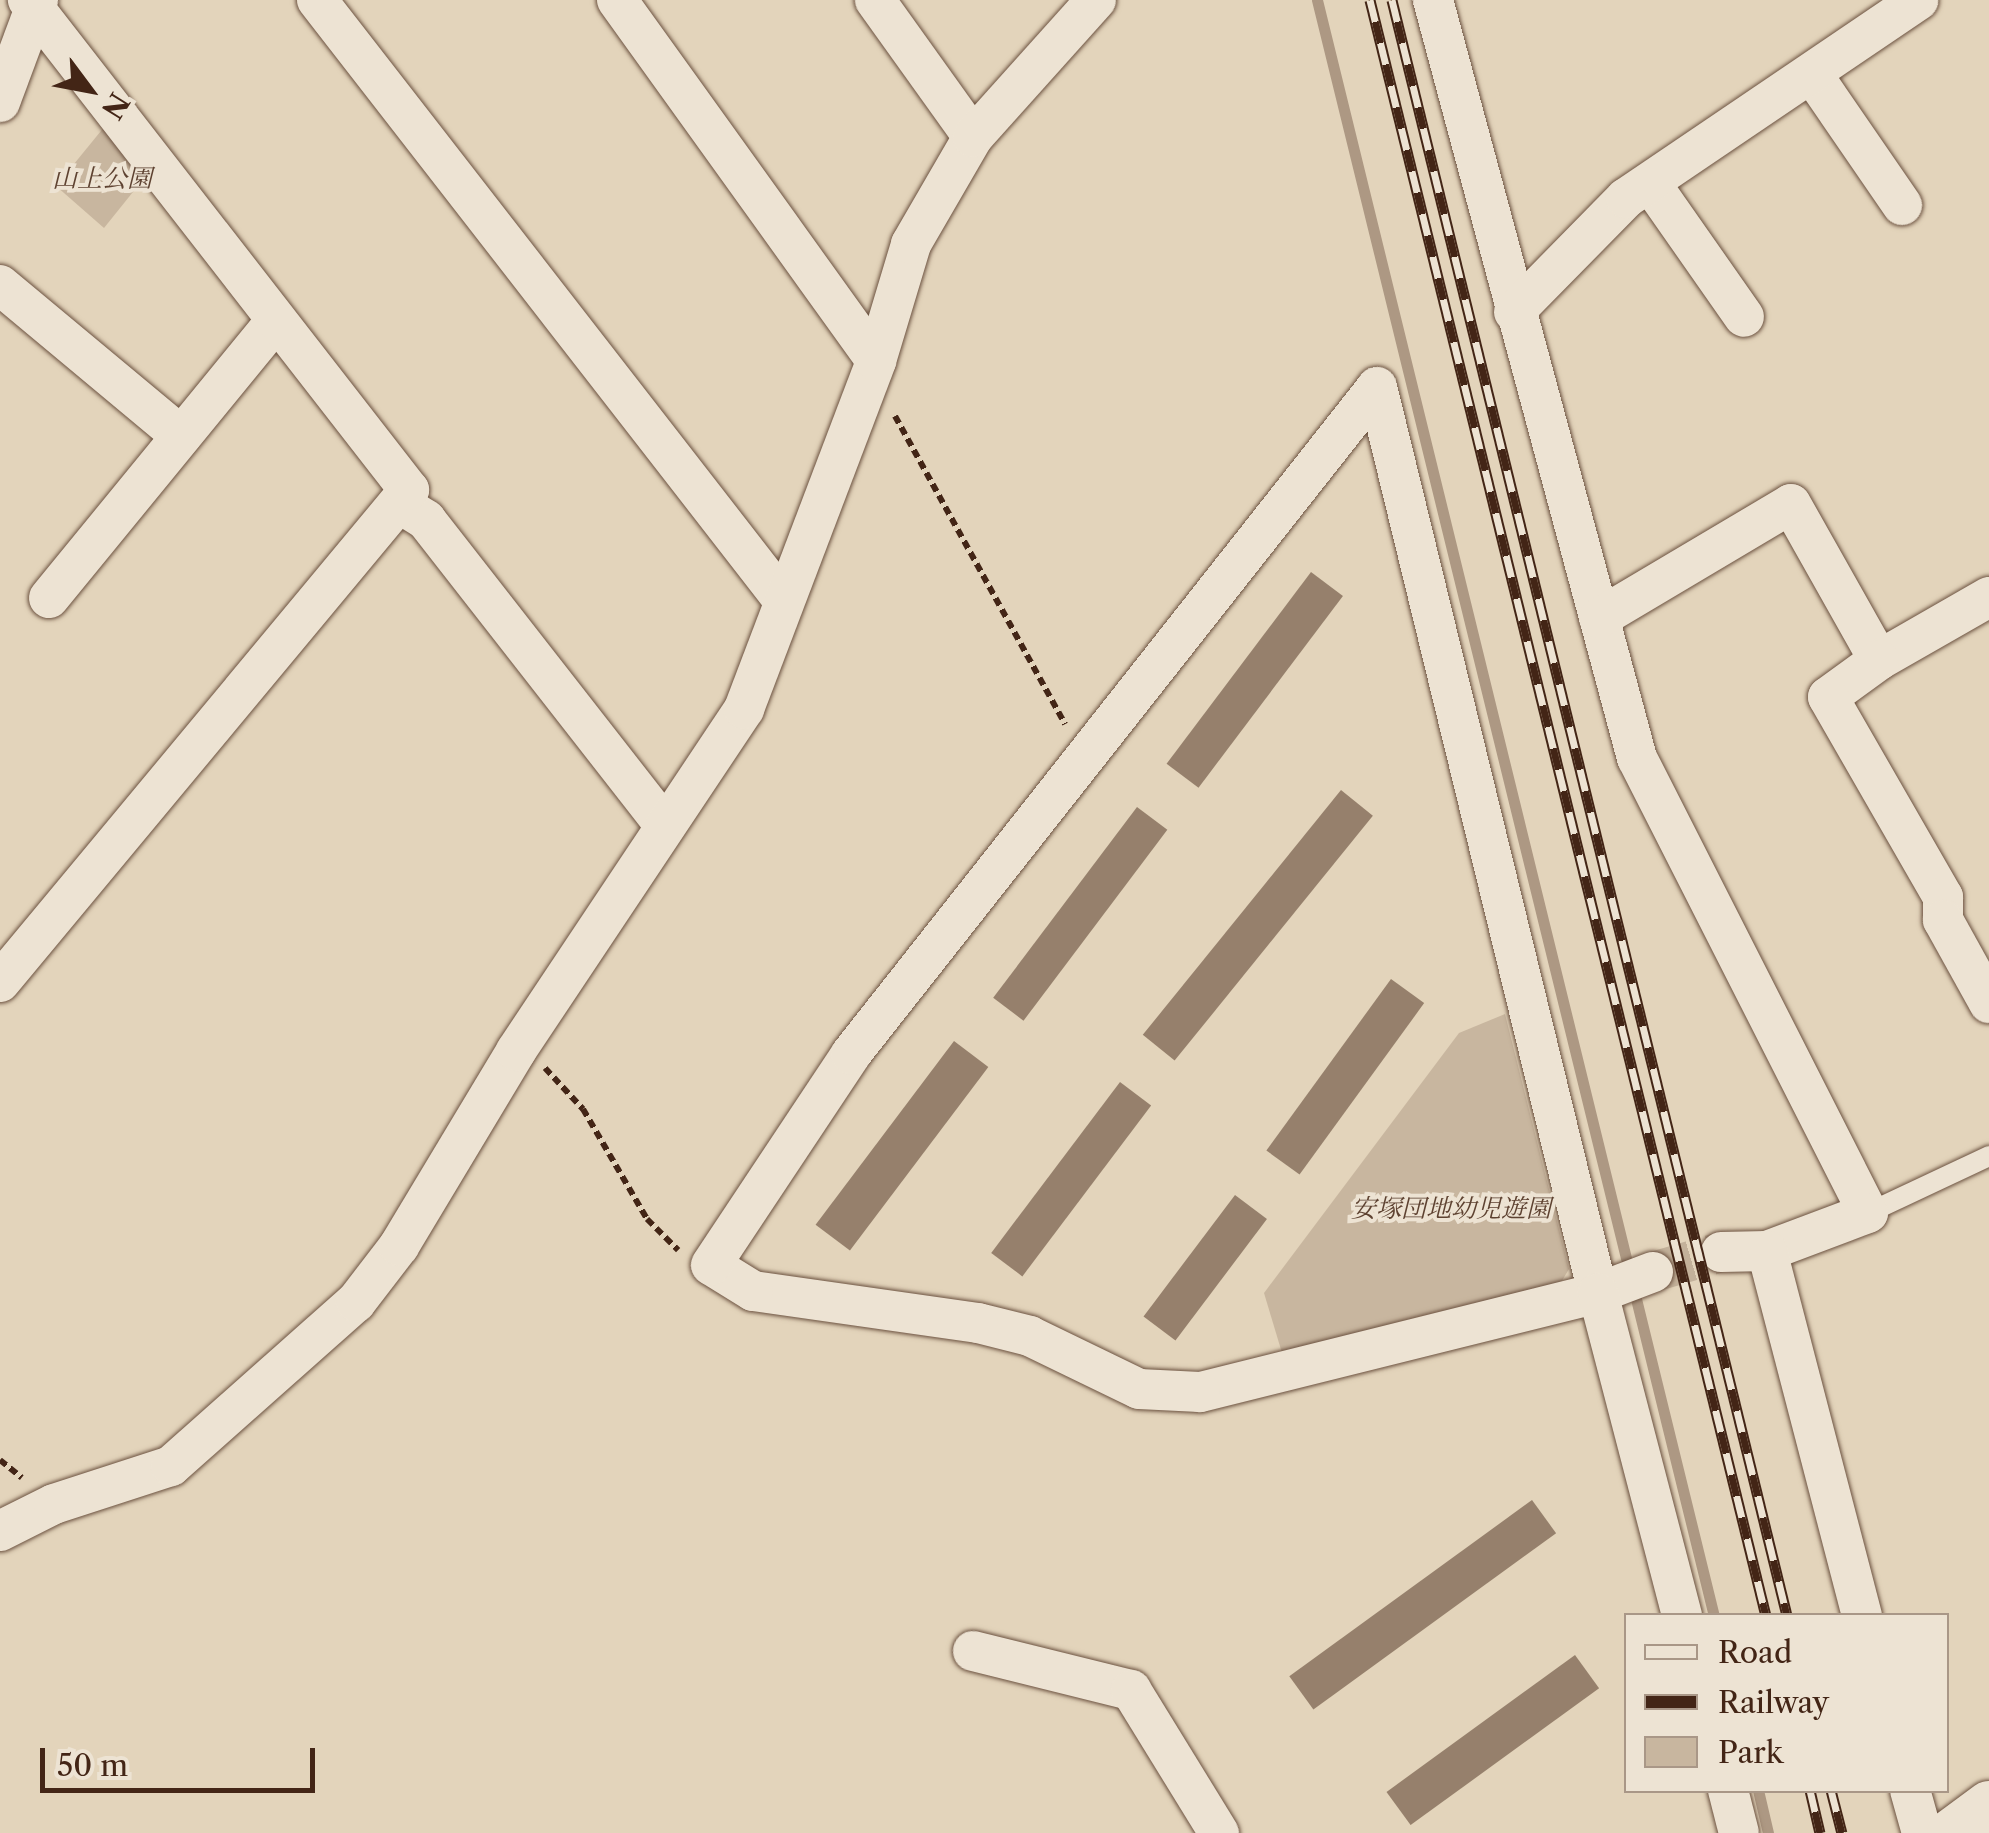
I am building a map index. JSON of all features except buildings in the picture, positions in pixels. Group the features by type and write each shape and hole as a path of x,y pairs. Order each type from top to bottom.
{"street":[{"path":"317,0 784,601"},
{"path":"618,0 874,367"},
{"path":"875,0 973,137"},
{"path":"0,1531 54,1504 171,1466 356,1302 399,1246 516,1051 744,709 874,367 911,244 973,137 1097,0"},
{"path":"1433,0 1637,758 1868,1214 1768,1250 1721,1252"},
{"path":"1514,312 1626,198 1652,184 1918,0"},
{"path":"0,102 34,4"},
{"path":"0,982 409,490 34,4"},
{"path":"1812,74 1902,205"},
{"path":"1652,184 1744,317"},
{"path":"0,286 182,436"},
{"path":"49,598 276,321"},
{"path":"1628,1282 1200,1392 1139,1390 1045,1342 978,1323 753,1292 711,1265 850,1054 1377,387 1628,1282 1682,1613"},
{"path":"399,503 426,520 665,826"},
{"path":"1599,618 1791,504 1879,660"},
{"path":"1989,597 1879,660 1828,696 1943,897 1942,920 1989,1003"},
{"path":"1768,1250 1861,1613"},
{"path":"972,1652 1131,1690 1218,1833"},
{"path":"1729,1793 1739,1833"},
{"path":"1911,1793 1922,1833"},
{"path":"1952,1833 1989,1804"}],"lane":[{"path":"1868,1214 1989,1156"}],"path":[{"path":"874,367 1083,756"},
{"path":"516,1051 568,1089 662,1237 711,1265"}],"green space":[{"name":"山上公園","path":"105,126 145,177 104,228 56,186"},
{"name":"安塚団地幼児遊園","path":"1505,1014 1569,1269 1560,1284 1282,1353 1264,1293 1459,1033"}],"waterway":[{"path":"1317,0 1713,1613"},
{"path":"1759,1793 1768,1833"}],"tunnel":[{"path":"1653,1272 1721,1252"}],"railway":[{"path":"1370,0 1765,1613"},
{"path":"1392,0 1786,1613"},
{"path":"1811,1793 1820,1833"},
{"path":"1832,1793 1842,1833"}]}
